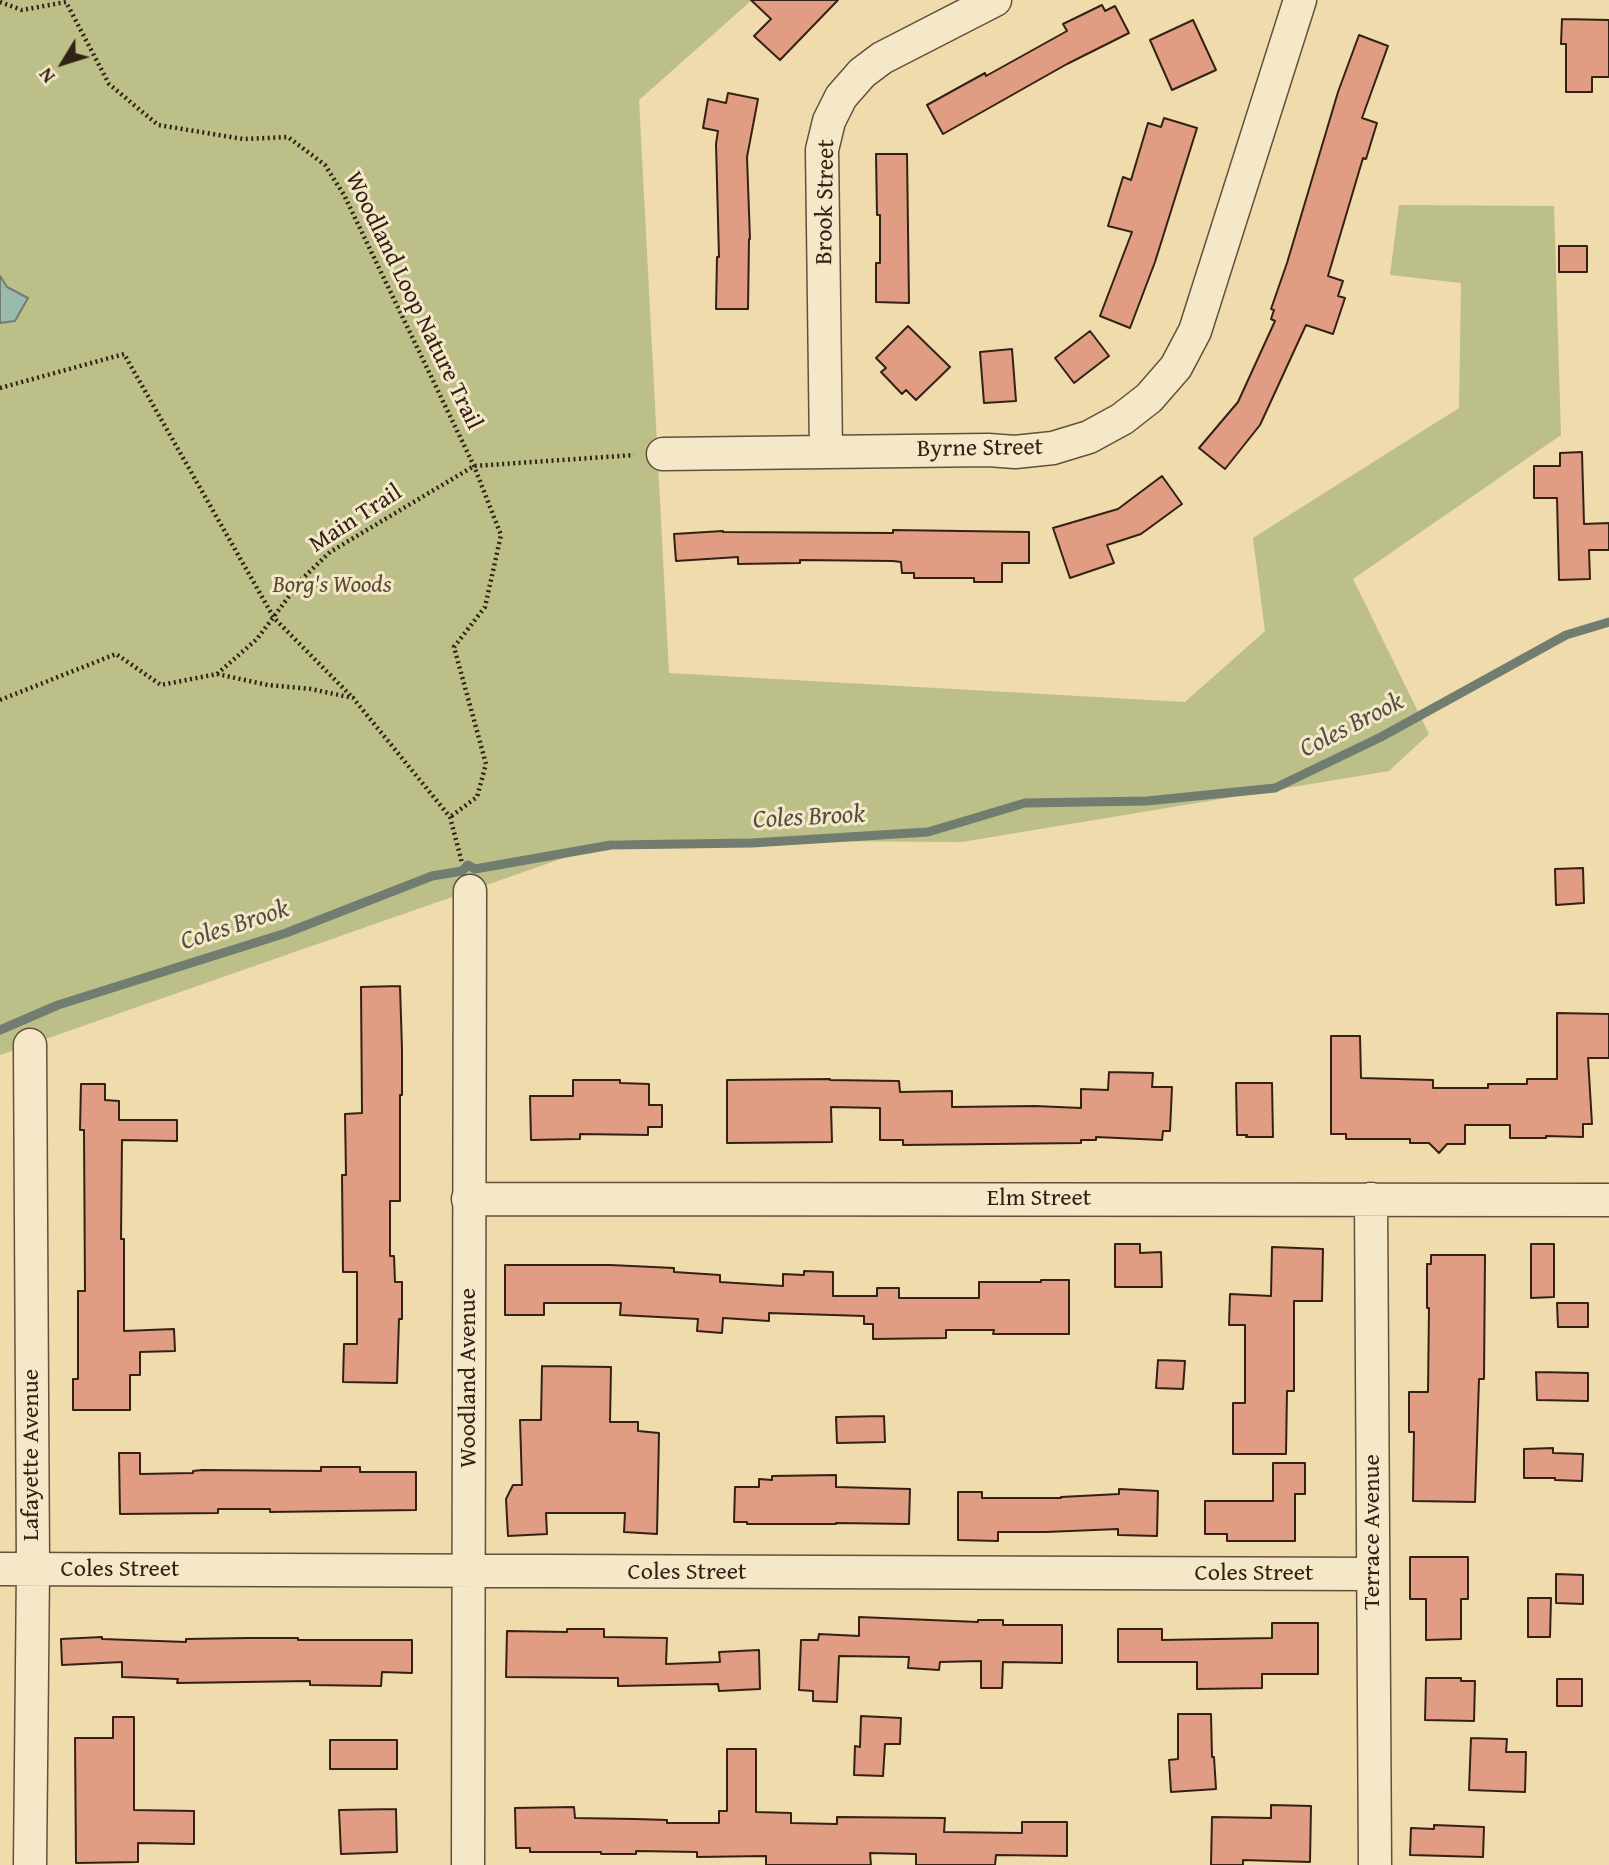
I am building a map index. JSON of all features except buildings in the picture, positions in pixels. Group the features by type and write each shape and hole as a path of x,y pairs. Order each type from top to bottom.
{"street":[{"name":"Brook Street","path":"826,452 822,150 829,121 841,97 862,73 882,58 995,0"},
{"name":"Byrne Street","path":"663,454 988,450 1016,452 1053,448 1089,437 1122,419 1149,398 1176,367 1195,331 1300,0"},
{"name":"Woodland Avenue","path":"468,1865 470,891"},
{"name":"Lafayette Avenue","path":"30,1045 33,1569 30,1865"},
{"name":"Elm Street","path":"468,1199 1609,1200"},
{"name":"Terrace Avenue","path":"1371,1199 1375,1865"},
{"name":"Coles Street","path":"0,1569 1373,1574"}],"path":[{"path":"0,2 22,10 73,0"},
{"name":"Woodland Loop Nature Trail","path":"66,2 109,84 158,125 243,139 288,137 325,165 344,195 474,466 501,535 485,607 454,648 486,764 477,797 450,817"},
{"path":"0,388 124,354 274,618 353,698 450,817 470,891"},
{"name":"Main Trail","path":"0,700 116,654 162,685 217,674 257,639 302,579 330,552 474,466 663,454"},
{"path":"217,674 353,698"}],"green space":[{"name":"Borg's Woods","path":"0,0 752,0 639,100 669,673 1185,702 1265,631 1253,538 1459,408 1461,283 1390,275 1399,205 1554,206 1561,435 1353,579 1429,734 1389,771 962,842 615,840 0,1055"}],"shaded area":[{"path":"0,276 7,287 28,298 15,321 0,323"}],"waterway":[{"name":"Coles Brook","path":"0,1030 58,1005 286,933 432,876 462,871 468,865 475,869 611,845 752,843 928,832 1025,803 1147,801 1275,788 1381,737 1566,635 1609,622"}]}
